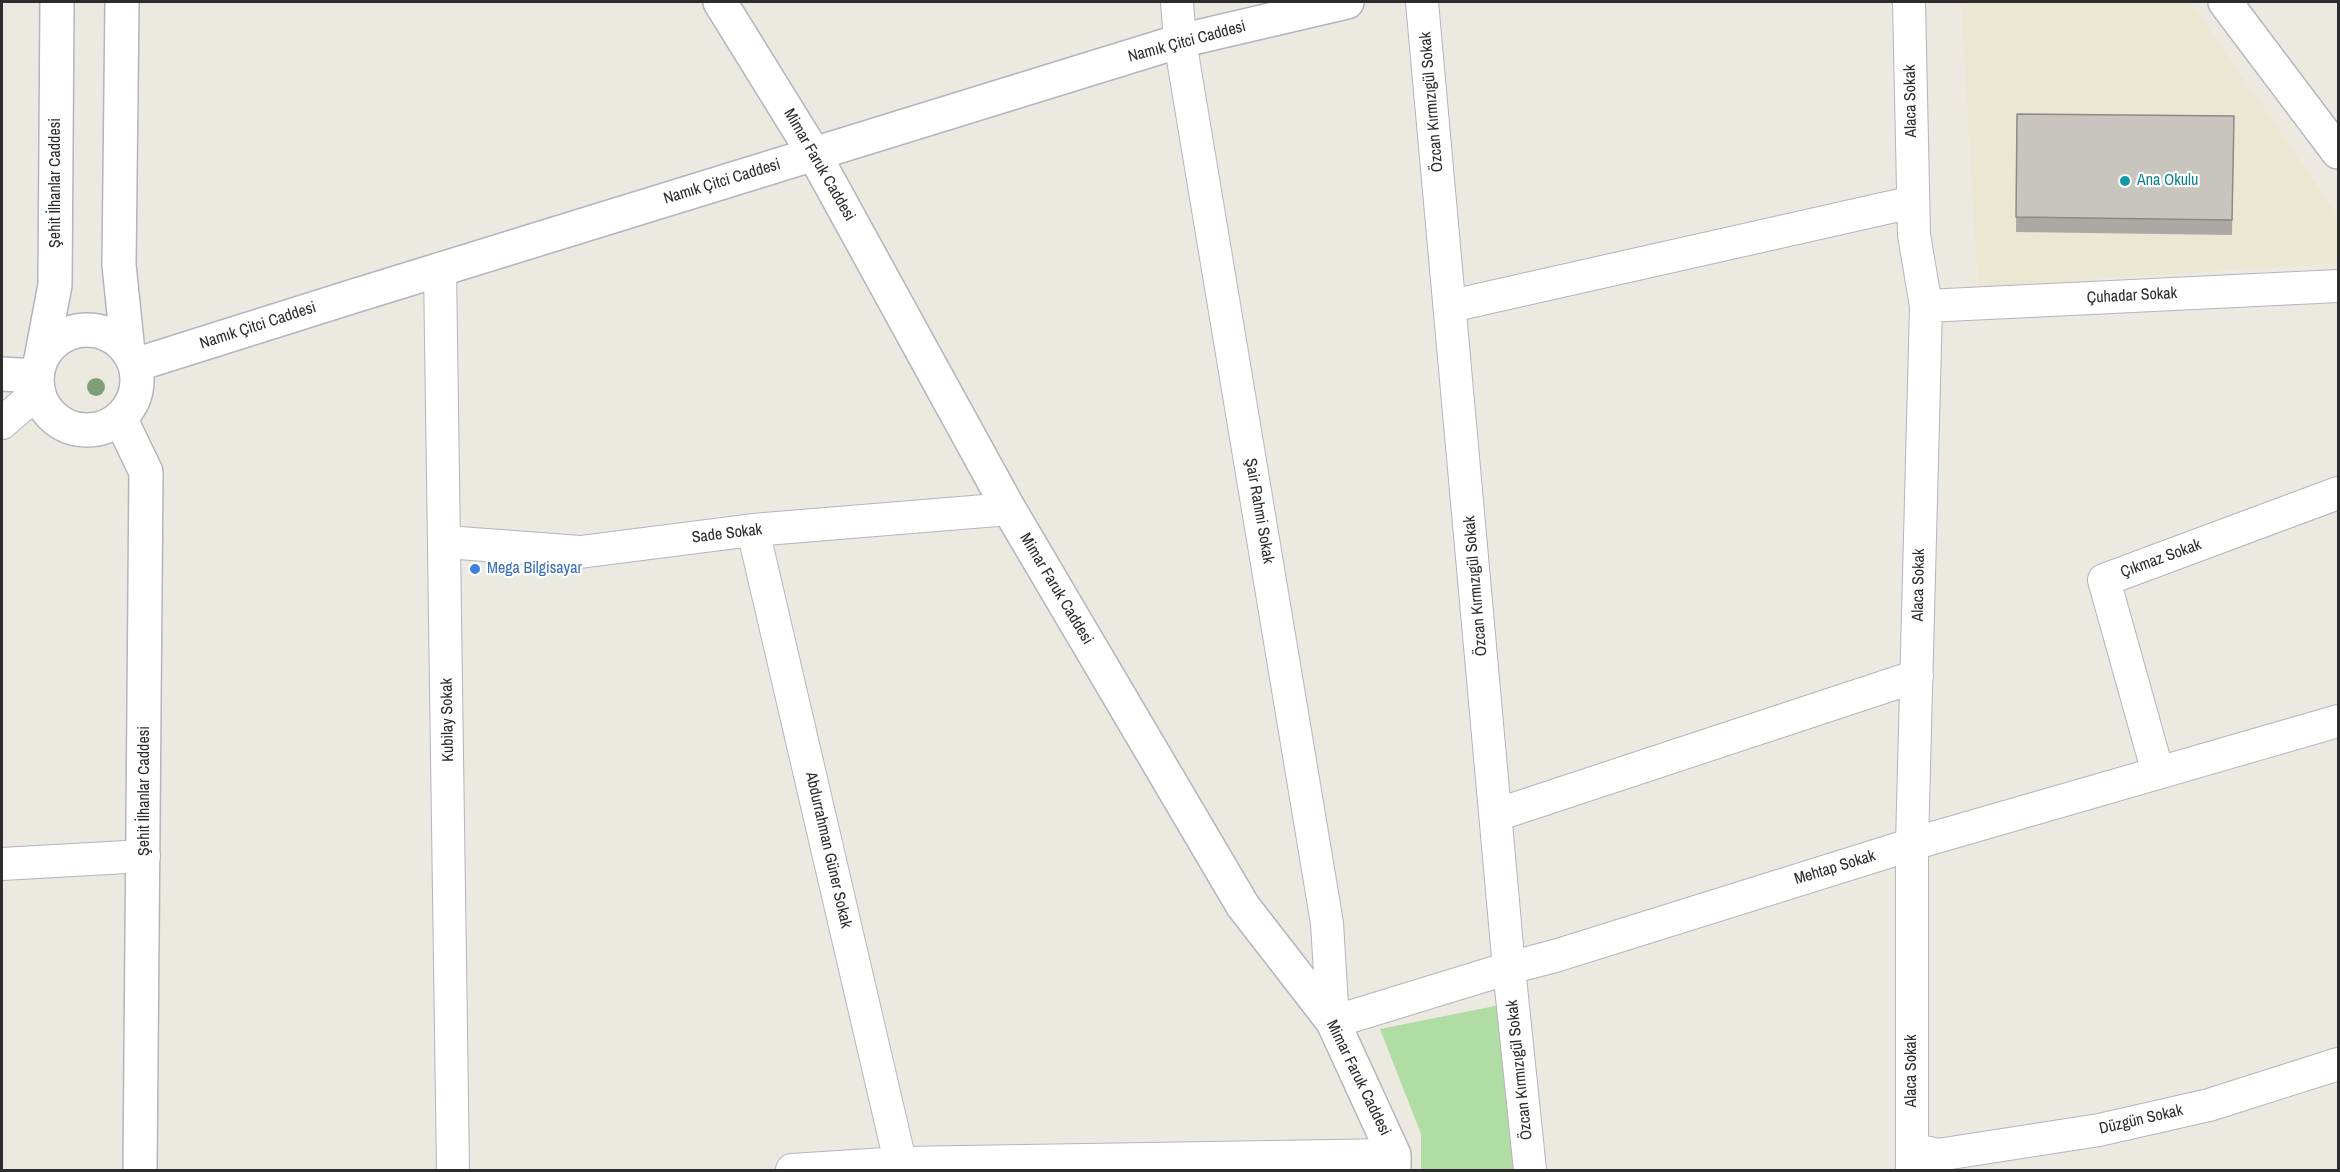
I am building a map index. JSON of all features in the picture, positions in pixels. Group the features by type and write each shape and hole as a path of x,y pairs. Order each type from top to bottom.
{"street":[{"name":"Şehit İlhanlar Caddesi","path":"39,377 55,285 57,2"},
{"path":"39,377 44,405 52,416 78,429 93,430 107,426 120,418 130,407 135,394 137,380 119,265 122,2"},
{"name":"Mimar Faruk Caddesi","path":"720,2 814,154 1009,508 1243,906 1333,1022 1394,1163"},
{"name":"Şair Rahmi Sokak","path":"1177,2 1180,41 1328,923 1333,1022"},
{"name":"Namık Çitci Caddesi","path":"132,359 441,269 1180,41 1347,2"},
{"name":"Özcan Kırmızıgül Sokak","path":"1422,2 1509,968 1530,1170"},
{"name":"Alaca Sokak","path":"1909,2 1914,235 1926,306 1912,844 1921,1158"},
{"path":"2225,2 2338,152"},
{"path":"1451,306 1913,202"},
{"name":"Kubilay Sokak","path":"441,269 453,1170"},
{"name":"Çuhadar Sokak","path":"1926,306 2338,286"},
{"path":"2,423 39,377 46,352 65,335 91,330 106,334 118,341 132,359"},
{"path":"2,374 39,377"},
{"name":"Şehit İlhanlar Caddesi","path":"120,418 146,472 140,1170"},
{"name":"Çıkmaz Sokak","path":"2158,773 2104,580 2338,493"},
{"name":"Sade Sokak","path":"446,542 580,552 753,530 1009,508"},
{"name":"Abdurrahman Güner Sokak","path":"753,530 902,1167"},
{"path":"1496,815 1917,676"},
{"name":"Mehtap Sokak","path":"1333,1022 1555,956 1912,844 2338,721"},
{"path":"2,864 144,856"},
{"name":"Düzgün Sokak","path":"1921,1158 2121,1125 2209,1105 2338,1064"},
{"path":"792,1170 1394,1163"}],"shaded area":[{"path":"1961,2 2191,2 2338,216 2338,263 1978,287"}],"green space":[{"path":"1500,1005 1514,1170 1421,1170 1421,1134 1380,1029"}],"building":[{"name":"Ana Okulu","path":"2017,114 2234,116 2232,220 2016,217"}],"place":[{"name":"Ana Okulu","path":"2125,181"},
{"name":"Mega Bilgisayar","path":"475,569"}]}
